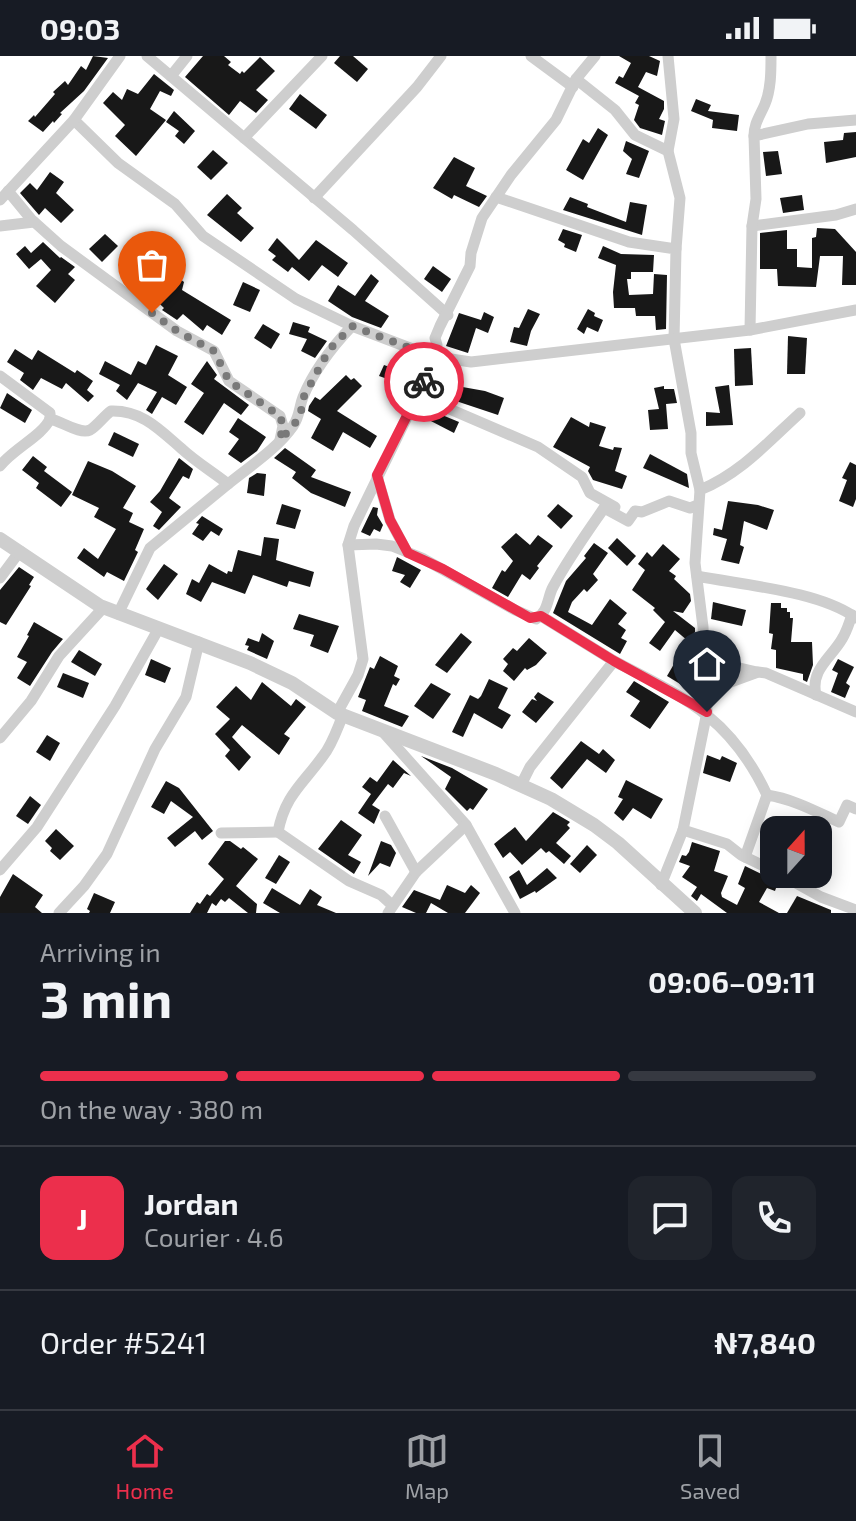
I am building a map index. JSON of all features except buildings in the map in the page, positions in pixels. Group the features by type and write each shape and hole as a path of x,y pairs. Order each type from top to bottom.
{"street":[{"path":"120,56 74,120 4,195 72,254 177,331 214,351 229,381 280,416 283,426 280,440"},
{"path":"147,56 314,198 445,317"},
{"path":"171,76 187,56"},
{"path":"244,138 322,56"},
{"path":"314,198 417,87 441,56"},
{"path":"531,56 615,110 635,135 668,151"},
{"path":"278,832 291,794 322,758 363,659 348,545 354,526 428,374 423,364 431,356 445,317 470,266 482,218 527,153 556,120 574,83 595,56"},
{"path":"661,885 683,830 707,712 697,576 700,490 691,453 691,433 674,339 680,198 668,151 674,119 668,56"},
{"path":"750,330 752,226 756,199 754,124 769,89 771,56"},
{"path":"74,120 118,163 175,204 203,236 296,299 352,326 431,356 471,362 750,330 856,310"},
{"path":"754,136 808,124 856,120"},
{"path":"496,197 629,242 676,249"},
{"path":"752,226 836,215 856,209"},
{"path":"0,226 34,222"},
{"path":"118,614 150,548 294,425 301,413 302,400 329,350 352,326"},
{"path":"0,376 50,413 50,419 42,431 23,443 0,466"},
{"path":"417,395 538,447 582,477 590,493 631,514 669,501 690,508 698,505"},
{"path":"50,419 83,432 89,431 111,411 135,413 158,427 228,484"},
{"path":"700,490 720,481 759,453 800,413"},
{"path":"377,475 390,520 408,553"},
{"path":"541,616 566,561 604,508 628,521 631,514"},
{"path":"0,539 103,608 199,642 277,675 340,714 551,799 618,843 695,913"},
{"path":"348,545 384,544 443,569 530,618 541,616 614,661 707,712 740,746 754,766 767,795 745,857"},
{"path":"0,578 20,551"},
{"path":"697,576 785,592 836,606 854,616 844,636 821,665 815,683 816,695"},
{"path":"0,738 31,701 59,656 103,608"},
{"path":"0,870 37,827 115,706 159,628"},
{"path":"59,913 107,854 155,749 186,697 199,642"},
{"path":"705,660 766,673 856,712"},
{"path":"521,785 530,767 614,661"},
{"path":"706,691 757,672"},
{"path":"384,733 466,825 515,913"},
{"path":"767,795 789,798 815,814 839,822 847,805 856,809"},
{"path":"385,816 416,872"},
{"path":"221,833 278,832 349,881 381,895 390,909 416,872 466,825"},
{"path":"683,830 727,844 760,864"},
{"path":"805,888 856,910"}],"way so far":[{"path":"152,313 214,351 229,381 280,416 283,426 280,440 301,413 302,400 329,350 352,326 431,356 423,364 428,374 424,382"}],"route":[{"path":"424,382 377,475 390,520 408,553 530,618 541,616 614,661 707,712"}]}
